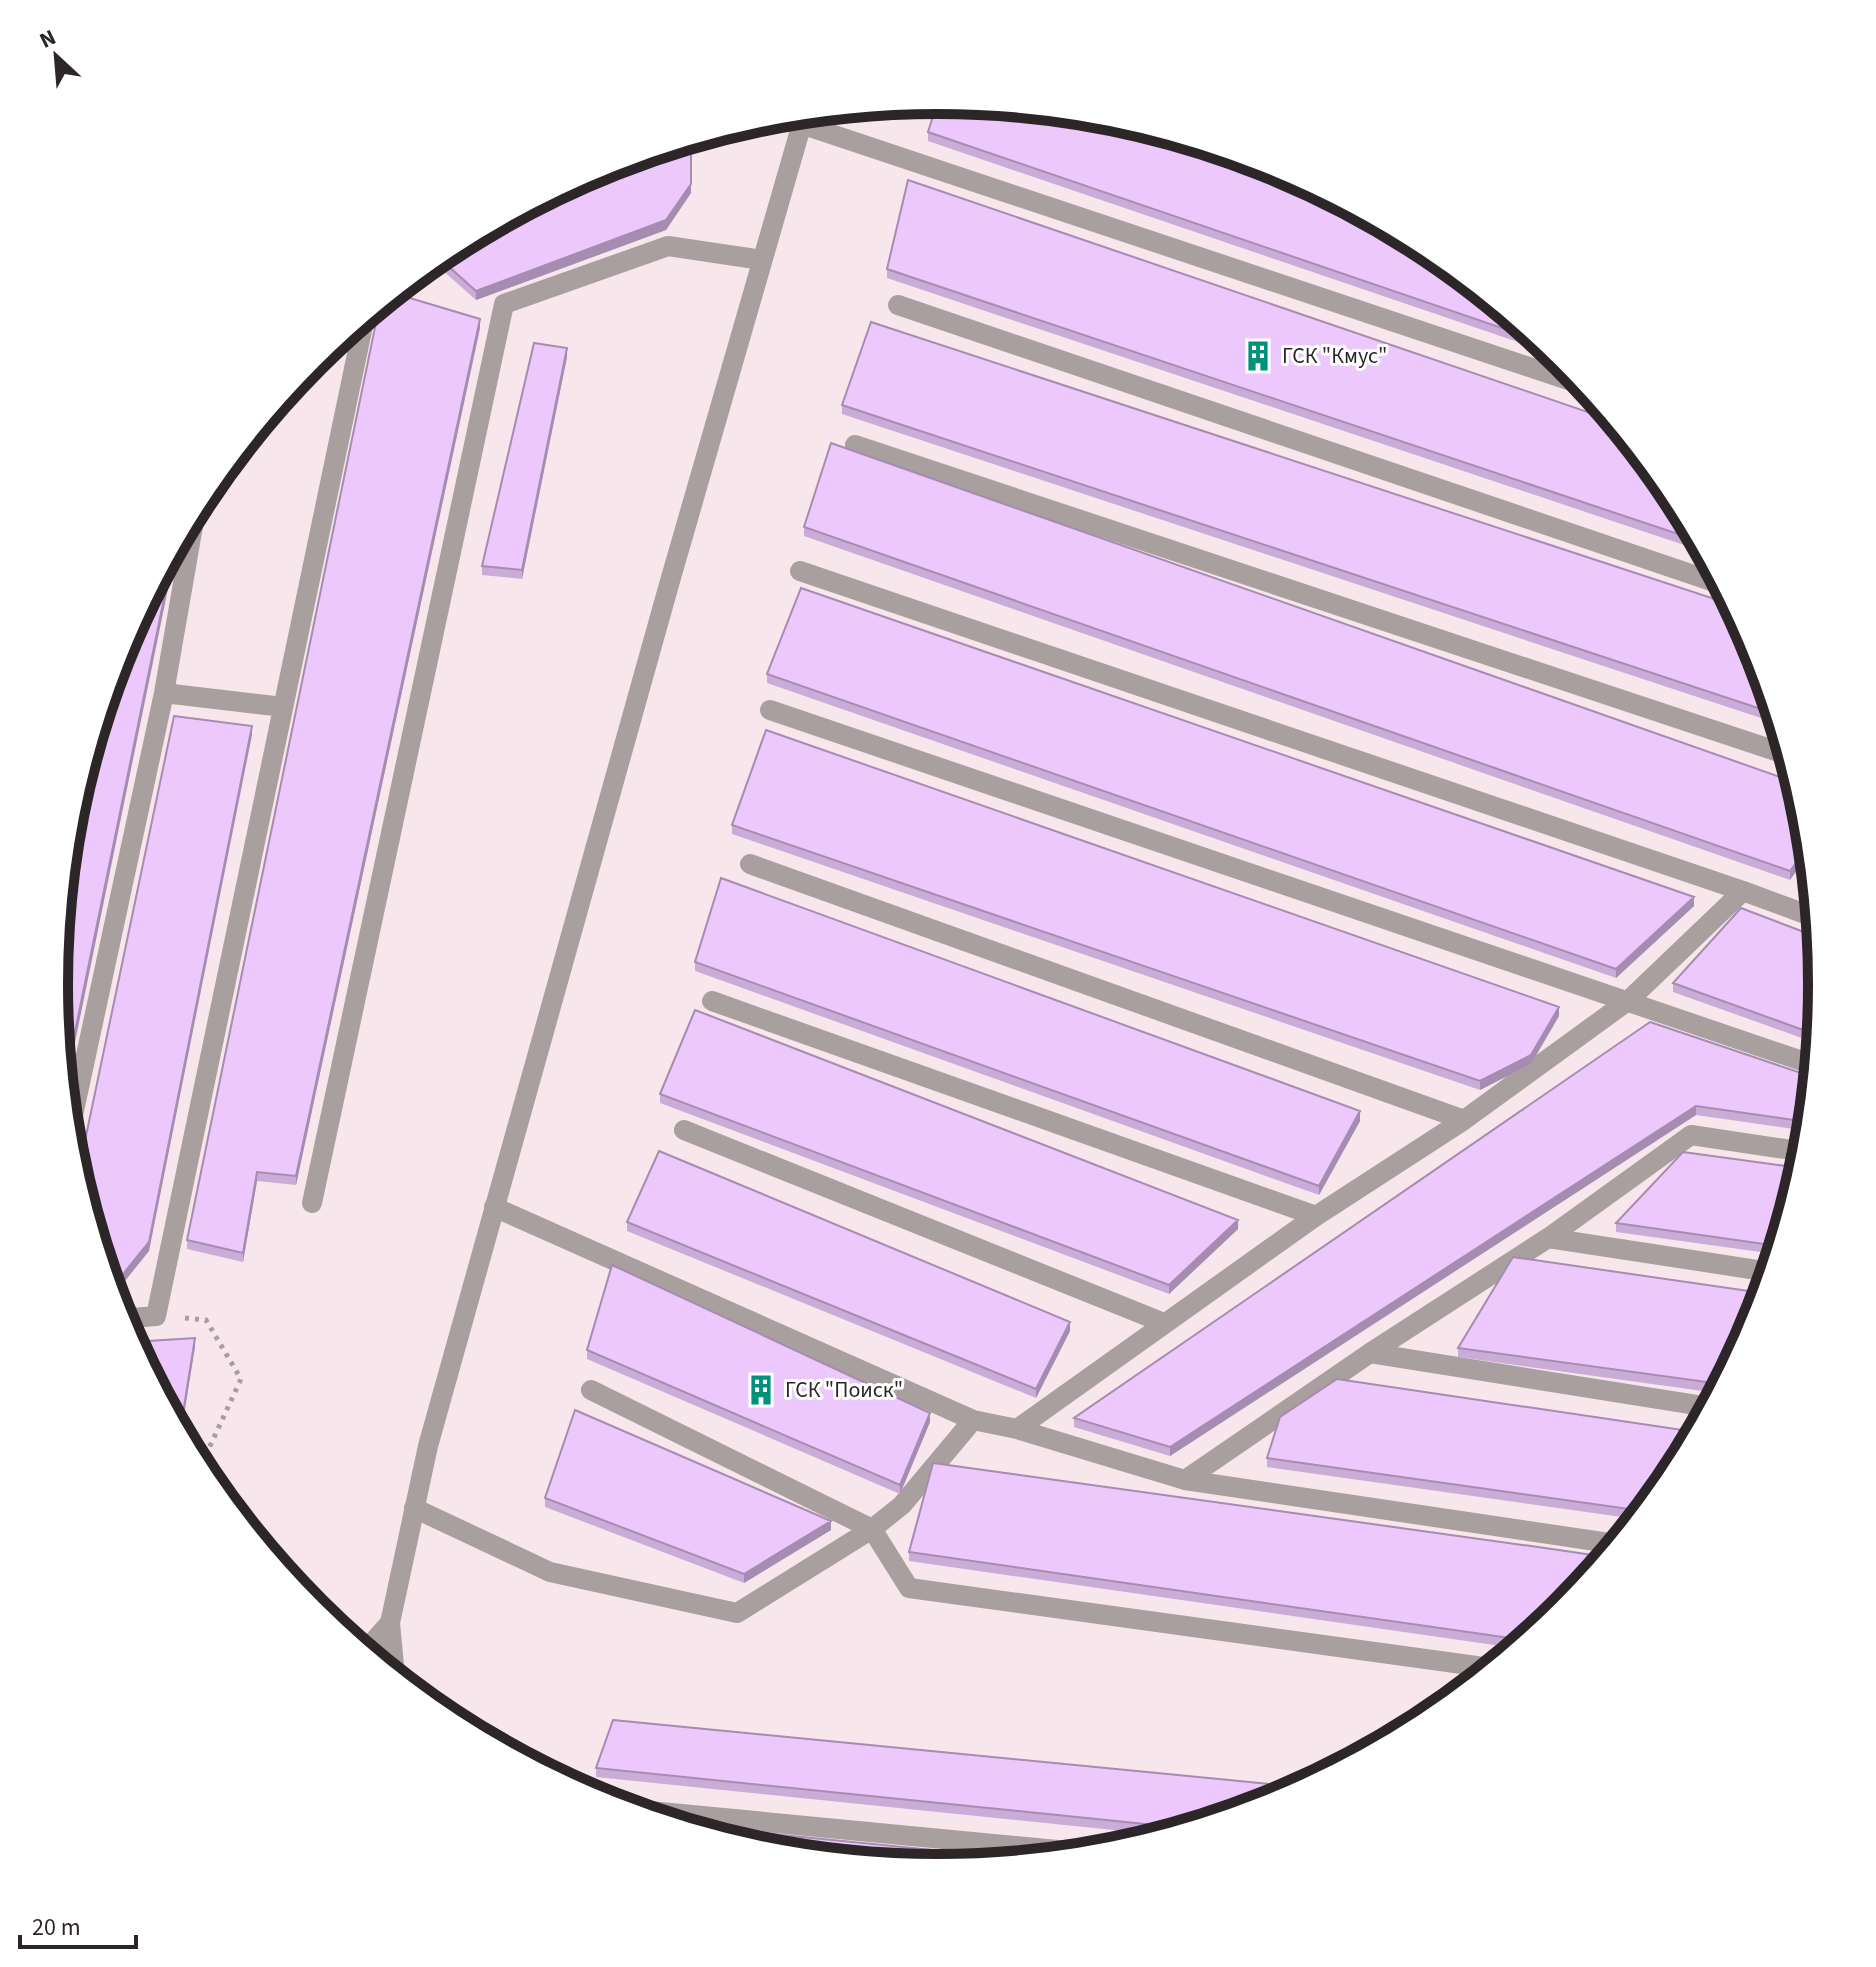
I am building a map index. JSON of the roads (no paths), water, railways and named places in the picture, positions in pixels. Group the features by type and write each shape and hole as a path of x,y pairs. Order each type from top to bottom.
{"street":[{"path":"816,122 1562,378"},
{"path":"394,1662 390,1623 428,1446 801,125"},
{"path":"312,1203 504,304 668,246 762,260"},
{"path":"898,305 1708,580"},
{"path":"135,1318 156,1316 362,331"},
{"path":"855,445 1776,751"},
{"path":"76,1102 164,693 191,539"},
{"path":"800,571 1743,891 1804,908"},
{"path":"164,693 283,707"},
{"path":"770,710 1804,1062"},
{"path":"750,864 1464,1120"},
{"path":"1017,1429 1316,1216 1464,1120 1629,1000 1743,891"},
{"path":"712,1001 1316,1216"},
{"path":"684,1130 1164,1323"},
{"path":"1185,1480 1370,1353 1548,1238 1691,1135 1792,1150"},
{"path":"494,1207 973,1420 1017,1429 1185,1480 1604,1542"},
{"path":"1548,1238 1759,1270"},
{"path":"1370,1353 1698,1405"},
{"path":"591,1390 872,1529 909,1588 1478,1666"},
{"path":"414,1508 550,1572 737,1613 872,1529 902,1505 973,1420"},
{"path":"371,1644 390,1623"},
{"path":"680,1814 1035,1848"}],"place":[{"name":"ГСК \"Кмус\"","path":"1258,356"},
{"name":"ГСК \"Поиск\"","path":"761,1390"}]}
